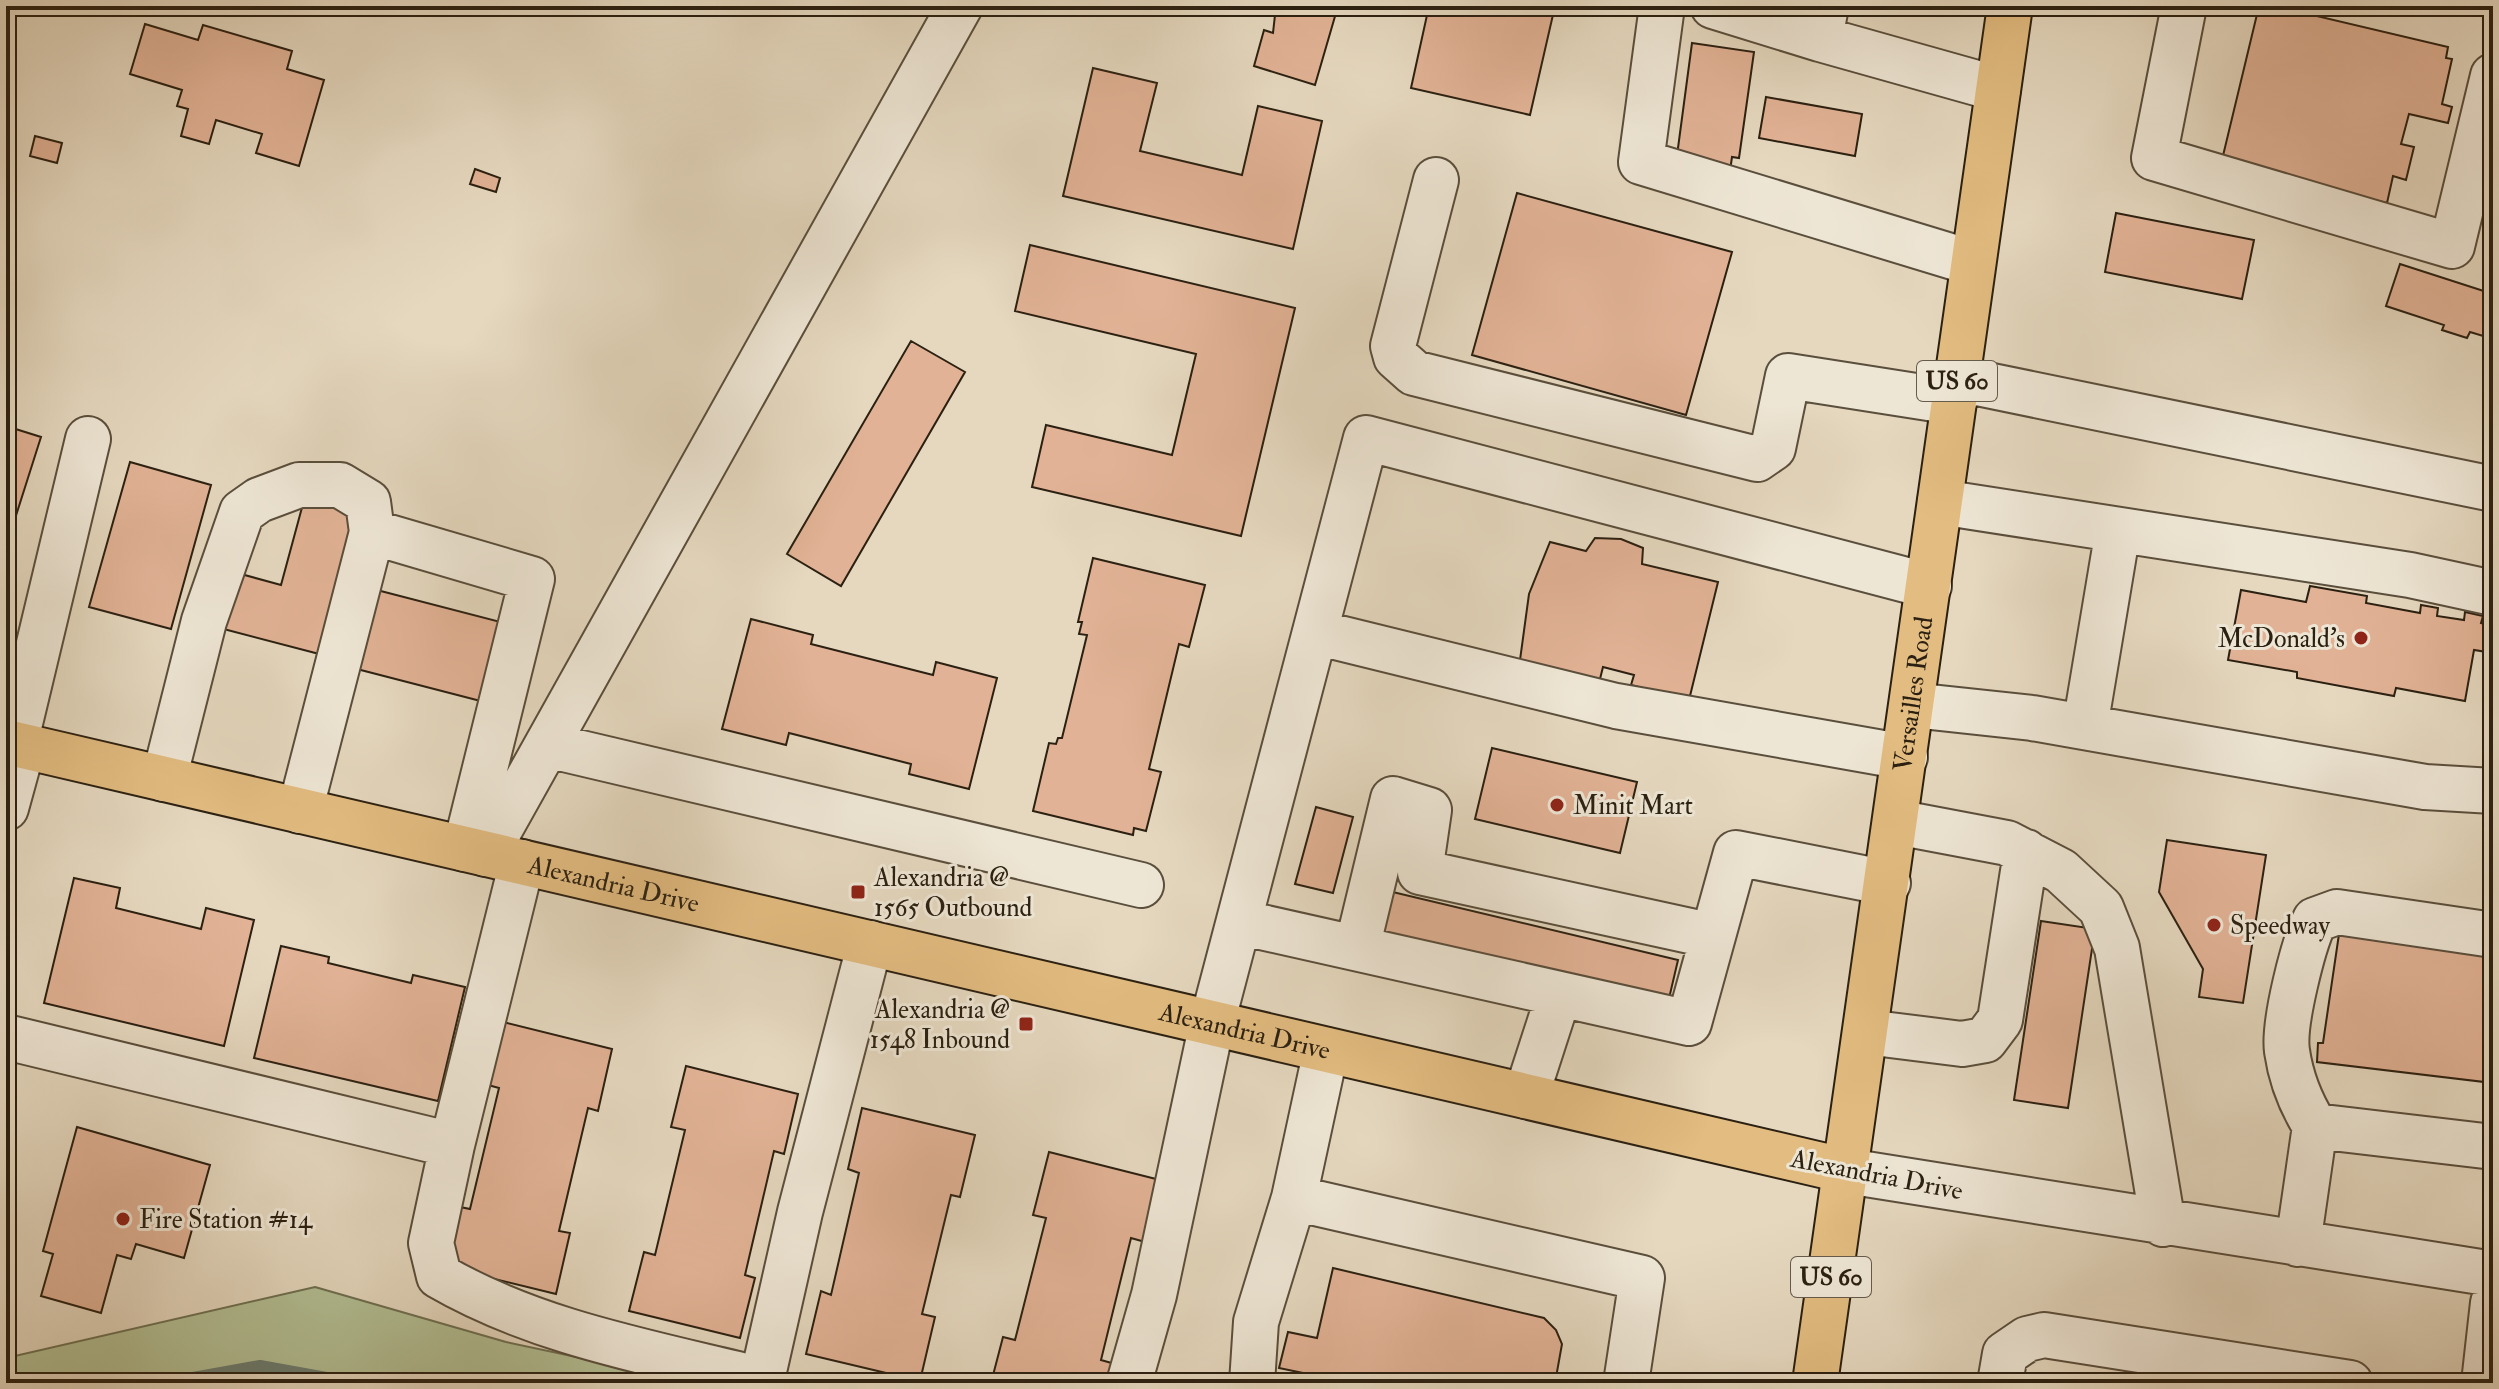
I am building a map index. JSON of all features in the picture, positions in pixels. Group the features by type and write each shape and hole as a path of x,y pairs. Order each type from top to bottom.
{"main road":[{"name":"Versailles Road","path":"1815,1383 2010,6"},
{"name":"Alexandria Drive","path":"15,744 1847,1171"}],"street":[{"path":"491,855 547,745 960,6"},
{"path":"1662,6 1641,162 1973,263"},
{"path":"1713,6 1823,23 1998,89"},
{"path":"2184,6 2154,158 2452,246 2493,76"},
{"path":"1436,180 1393,346 1396,357 1414,373 1757,459 1773,448 1788,376 1956,390 2493,489"},
{"path":"1129,1383 1158,1280 1212,1023 1366,438 1929,586"},
{"path":"6,808 15,744 88,439"},
{"path":"164,779 204,621 242,512 259,500 299,485 340,485 368,502 372,532 300,811"},
{"path":"1940,502 2395,573 2493,593"},
{"path":"2085,727 2118,530"},
{"path":"372,532 532,579 452,1145 431,1243 439,1276 465,1291 565,1330 767,1381 800,1212 870,943"},
{"path":"1315,632 1616,706 1905,757"},
{"path":"1912,705 2085,727 2425,787 2493,791"},
{"path":"547,745 1141,885"},
{"path":"1357,948 1393,799 1429,810 1420,872 1713,936"},
{"path":"1896,822 2007,843 2061,871 2101,908 2117,948 2163,1224"},
{"path":"1866,1032 1962,1044 1985,1040 2000,1020 2026,852"},
{"path":"1239,922 1689,1023 1736,853 1888,883"},
{"path":"2298,1244 2315,1126 2298,1100 2286,1048 2303,943 2315,920 2337,912 2493,935"},
{"path":"1526,1096 1559,994"},
{"path":"6,1037 452,1145"},
{"path":"1252,1383 1256,1322 1294,1198 1326,1050"},
{"path":"2315,1126 2493,1147"},
{"name":"Alexandria Drive","path":"1847,1171 2163,1224 2493,1274"},
{"path":"1294,1198 1642,1278 1626,1383"},
{"path":"2484,1383 2493,1303"},
{"path":"2000,1383 2005,1354 2027,1339 2044,1335 2350,1383"}],"green space":[{"path":"315,1287 506,1342 699,1383 6,1383 6,1358"}],"building":[{"path":"1276,6 1338,6 1315,85 1254,66 1264,30 1273,33"},
{"path":"1429,6 1555,6 1530,115 1411,88"},
{"path":"2259,6 2274,6 2448,47 2446,58 2452,59 2442,104 2452,107 2448,123 2409,114 2401,144 2414,147 2406,180 2393,176 2387,203 2221,164"},
{"path":"145,24 198,40 203,25 292,51 287,69 324,80 299,166 256,153 262,134 216,120 209,144 181,136 188,109 177,106 182,90 130,74"},
{"path":"1692,43 1754,52 1739,158 1732,157 1730,171 1676,163"},
{"path":"1093,68 1157,83 1140,151 1242,175 1258,106 1322,121 1293,249 1063,196"},
{"path":"1766,97 1862,114 1855,156 1759,138"},
{"path":"35,136 62,143 57,163 30,156"},
{"path":"475,169 500,178 496,192 470,184"},
{"path":"1517,193 1732,252 1686,415 1472,355"},
{"path":"2116,213 2254,240 2242,299 2105,272"},
{"path":"1030,245 1295,308 1241,536 1032,487 1046,425 1172,455 1196,354 1015,311"},
{"path":"2400,264 2493,294 2493,339 2470,332 2467,338 2442,330 2444,325 2386,306"},
{"path":"911,341 965,372 841,586 787,554"},
{"path":"6,426 41,437 6,547"},
{"path":"130,462 211,485 171,629 89,607"},
{"path":"307,489 363,504 323,655 216,627 230,571 281,585"},
{"path":"1595,538 1621,539 1643,548 1642,564 1718,582 1689,700 1631,685 1634,675 1603,667 1599,683 1520,660 1529,594 1550,542 1586,551"},
{"path":"1093,558 1205,585 1189,647 1179,644 1149,769 1161,772 1146,831 1134,828 1133,835 1033,811 1049,743 1056,744 1058,738 1062,738 1087,635 1079,634 1082,622 1078,622"},
{"name":"McDonald's","path":"2310,586 2367,596 2366,603 2420,613 2421,605 2438,608 2437,616 2464,620 2465,612 2483,616 2481,623 2491,626 2487,652 2474,650 2465,701 2396,688 2394,696 2297,678 2297,672 2228,660 2241,590 2306,602"},
{"path":"373,589 516,626 496,705 353,668"},
{"path":"751,619 813,635 811,644 933,675 936,662 997,678 969,789 909,774 911,764 789,733 786,745 722,729"},
{"path":"1492,748 1637,782 1620,853 1475,819"},
{"path":"1316,807 1353,817 1333,893 1295,884"},
{"path":"2167,840 2266,855 2243,1003 2199,997 2203,969 2159,892"},
{"path":"74,878 120,888 116,908 201,929 206,908 254,920 224,1046 44,1003"},
{"path":"1380,889 1678,960 1667,1007 1369,936"},
{"path":"2041,921 2095,929 2068,1108 2014,1100"},
{"path":"2339,934 2493,956 2493,1083 2317,1062 2318,1043 2323,1043"},
{"path":"281,946 329,957 328,963 411,983 413,975 465,987 438,1101 254,1058"},
{"path":"503,1022 612,1049 598,1111 588,1108 559,1231 570,1233 556,1294 445,1267 460,1207 470,1209 499,1088 488,1085"},
{"path":"686,1066 798,1094 784,1154 774,1151 745,1275 755,1278 740,1338 629,1311 644,1252 655,1255 685,1130 671,1127"},
{"path":"862,1108 975,1135 960,1197 951,1195 922,1314 935,1317 920,1381 806,1354 821,1291 831,1295 859,1173 848,1169"},
{"name":"Fire Station #14","path":"77,1127 210,1165 184,1258 136,1244 131,1259 117,1255 101,1313 41,1296 53,1254 43,1251"},
{"path":"1049,1152 1160,1180 1145,1242 1131,1238 1101,1360 1115,1364 1110,1383 991,1383 1003,1337 1015,1340 1046,1218 1033,1215"},
{"path":"1333,1268 1544,1318 1556,1330 1562,1344 1555,1383 1306,1383 1308,1374 1279,1368 1288,1332 1317,1338"}],"waterway":[{"path":"165,1383 260,1366 354,1383"}],"place":[{"name":"McDonald's","path":"2361,638"},
{"name":"Minit Mart","path":"1557,805"},
{"name":"Alexandria @ 1565 Outbound","path":"858,892"},
{"name":"Speedway","path":"2214,925"},
{"name":"Alexandria @ 1548 Inbound","path":"1026,1024"},
{"name":"Fire Station #14","path":"123,1219"}]}
